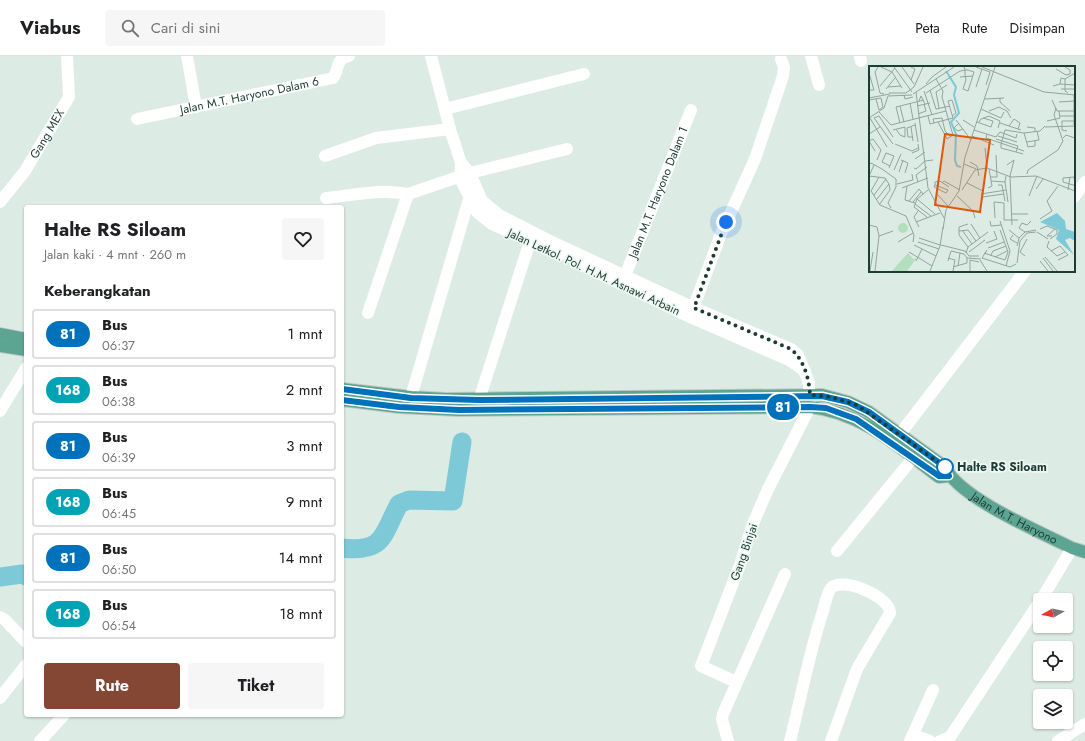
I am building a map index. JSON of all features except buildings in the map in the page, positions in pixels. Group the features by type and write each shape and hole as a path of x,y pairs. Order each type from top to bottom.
{"main road":[{"path":"0,334 24,339"},
{"path":"0,346 24,350"},
{"name":"Jalan M.T. Haryono","path":"344,389 411,398 472,403"},
{"name":"Jalan M.T. Haryono","path":"344,400 399,407 472,403 734,398 810,401 840,399 857,405 900,434 945,467 949,476 963,488 990,506 1072,548 1085,552"},
{"name":"Jalan M.T. Haryono","path":"810,401 856,419 939,476 949,476"}],"street":[{"name":"Gang MEX","path":"0,202 25,171 69,98 67,56"},
{"path":"187,56 196,107"},
{"name":"Jalan M.T. Haryono Dalam 6","path":"137,119 333,78 336,75 339,61 342,58 349,56"},
{"name":"Jalan Letkol. Pol. H.M. Asnawi Arbain","path":"432,56 450,129 465,175 469,199 480,216 492,224 531,236 625,276 692,312"},
{"path":"810,56 819,85"},
{"path":"692,312 720,234 755,159 784,76 784,67 781,59"},
{"path":"445,109 584,74"},
{"name":"Jalan M.T. Haryono Dalam 1","path":"625,276 691,110"},
{"path":"325,156 376,138 450,129"},
{"path":"326,198 376,192 412,194 465,175 567,149"},
{"name":"Jalan Letkol. Pol. H.M. Asnawi Arbain","path":"465,175 482,200 499,215 531,236 692,312 788,360 804,370 809,383 810,401"},
{"path":"1075,196 1085,182"},
{"path":"368,313 412,194"},
{"path":"411,398 469,199"},
{"path":"472,403 531,236"},
{"path":"900,434 1024,272"},
{"path":"0,411 24,371"},
{"name":"Gang Binjai","path":"736,682 701,666 741,562 752,526 810,401"},
{"path":"837,551 913,458"},
{"path":"1044,593 1072,548"},
{"path":"728,741 722,719 736,682 785,574"},
{"path":"790,741 817,630 830,589 836,584 846,583 880,598 889,606 890,613 854,675 831,741"},
{"path":"940,741 950,737 1033,611"},
{"path":"0,617 4,619 24,640"},
{"path":"0,698 24,668"},
{"path":"930,741 912,738 934,690"},
{"path":"40,741 62,717"},
{"path":"1058,741 1085,724"}],"waterway":[{"path":"344,548 366,548 374,545 385,533 399,504 409,500 453,501 462,442"},
{"path":"0,577 24,575"}],"bus line":[{"name":"81","path":"344,389 411,398 479,400 822,396 840,399 857,405 869,412 945,467 949,476 939,476 856,419 846,414 826,408 459,410 399,407 344,400"}],"place":[{"name":"Halte RS Siloam","path":"945,467"}],"route":[{"path":"726,222 720,234 694,308 791,349 798,355 809,383 810,395 831,397 857,405 945,467"}]}
